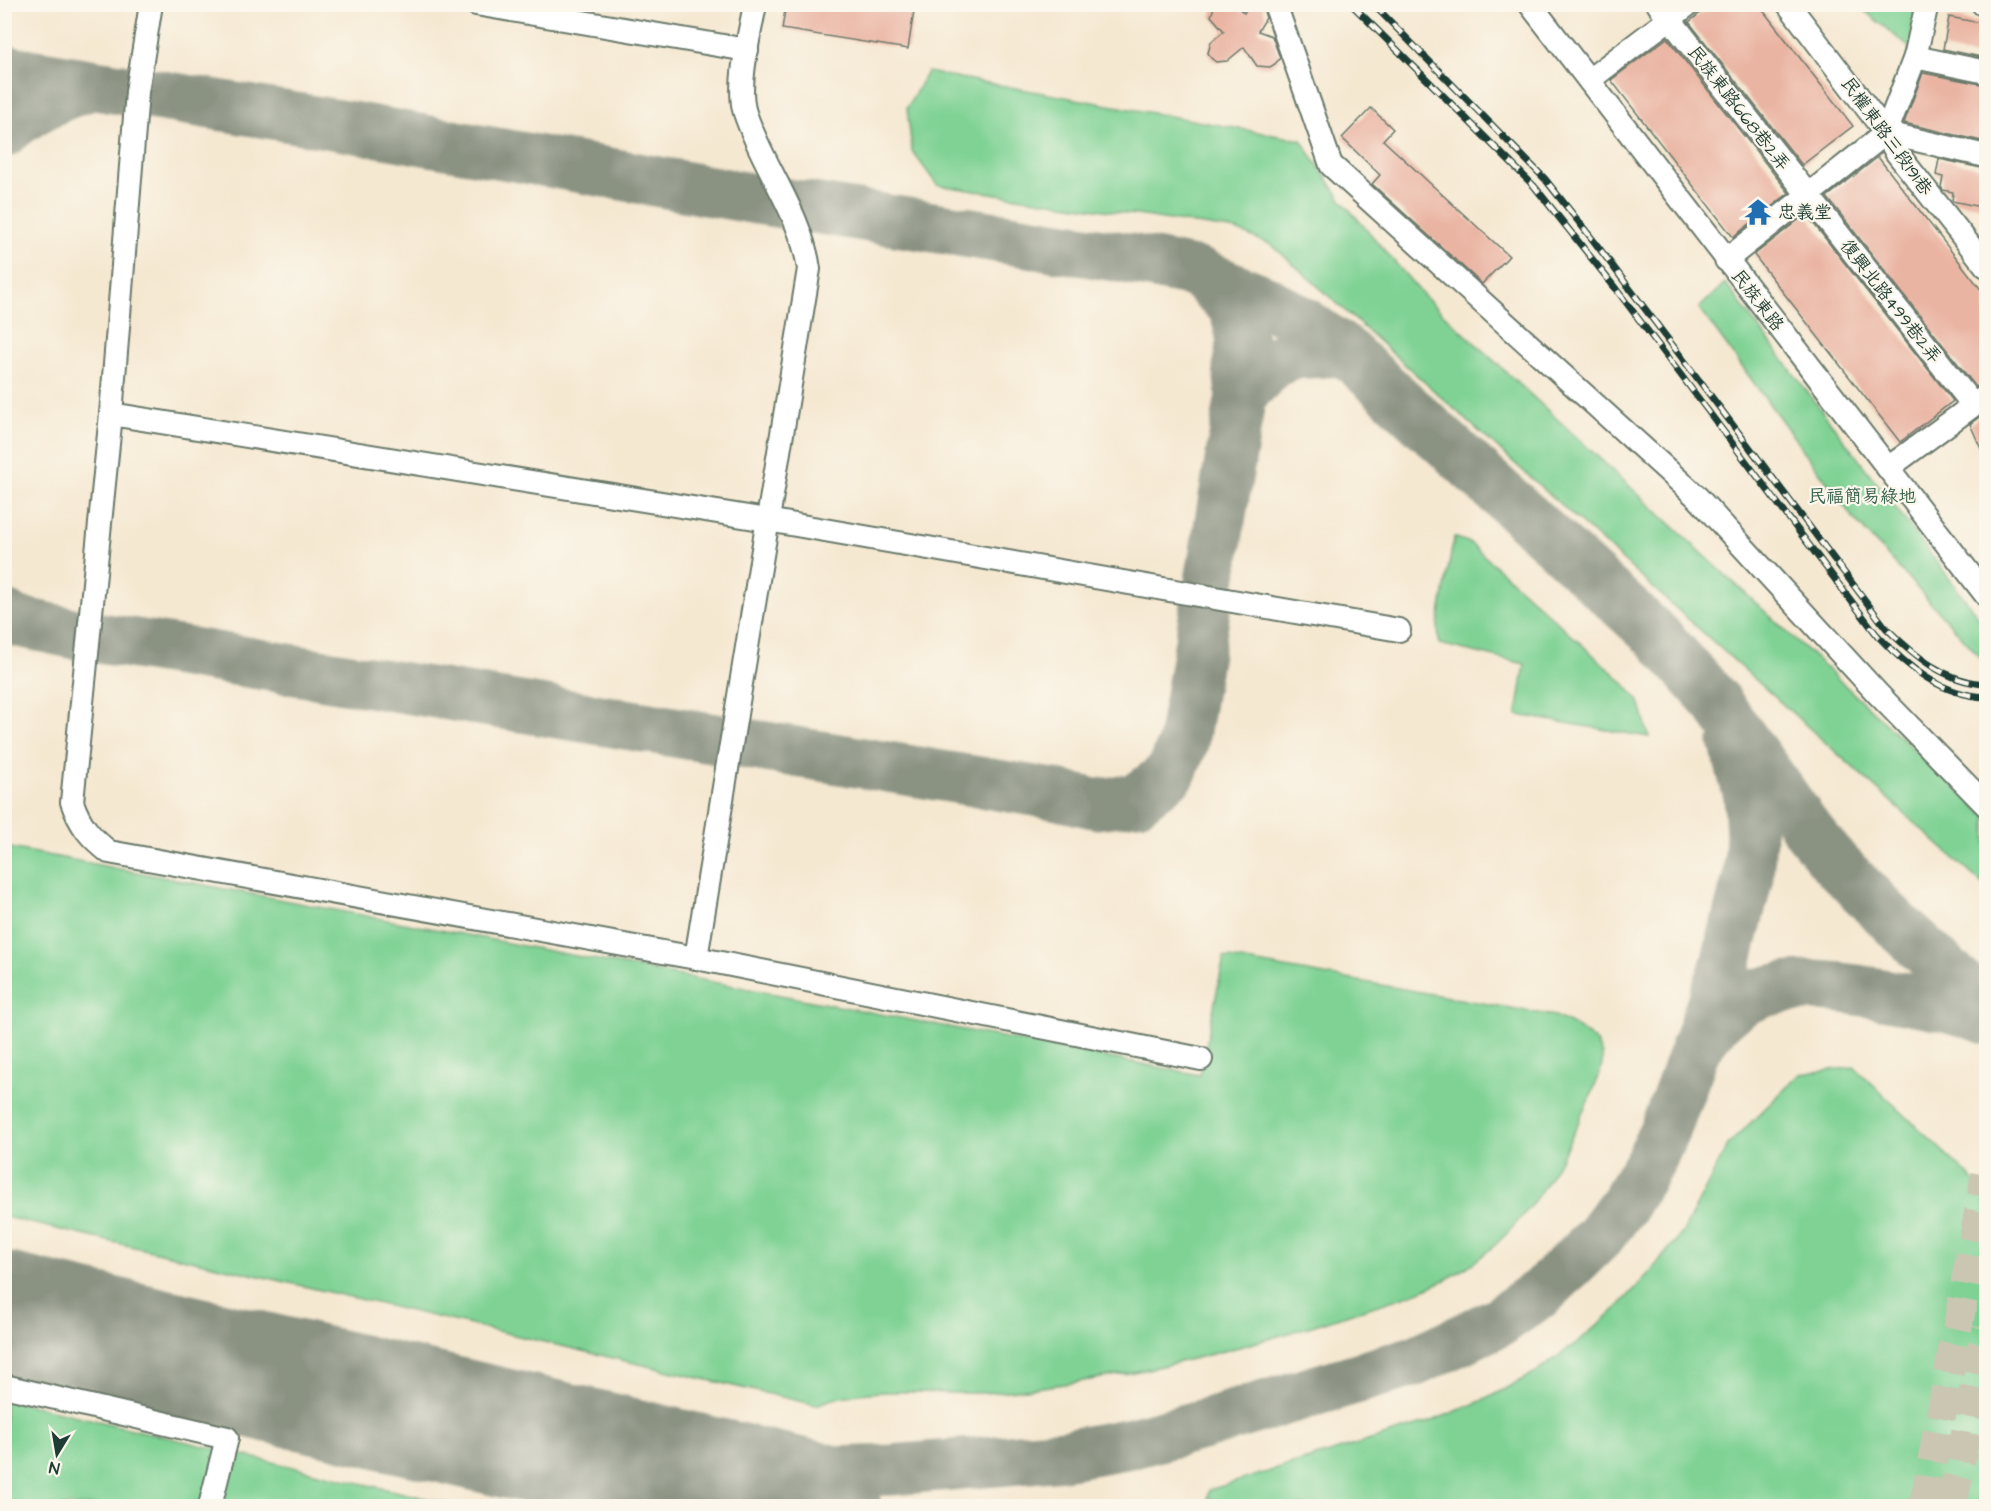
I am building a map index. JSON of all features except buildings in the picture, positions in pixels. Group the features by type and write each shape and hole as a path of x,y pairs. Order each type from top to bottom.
{"street":[{"path":"151,4 136,92 111,414 72,802 80,824 93,839 109,852 696,958 1201,1059"},
{"path":"476,4 747,50"},
{"path":"696,958 809,269 806,250 788,203 744,112 743,78 755,4"},
{"path":"1275,4 1331,165 1698,498 1878,694 1986,805"},
{"name":"民族東路","path":"1530,4 1986,595"},
{"path":"1588,80 1664,12 1689,4"},
{"name":"民權東路三段191巷","path":"1788,4 1886,133 1896,152 1986,266"},
{"path":"1726,260 1886,133 1915,57 1927,4"},
{"name":"民族東路668巷2弄","path":"1664,12 1808,197"},
{"path":"1915,57 1986,72"},
{"path":"1886,133 1986,156"},
{"name":"復興北路499巷2弄","path":"1808,197 1983,399"},
{"path":"1888,468 1983,399"},
{"path":"111,414 767,520 1399,630"},
{"path":"4,1386 227,1438 210,1506"}],"green space":[{"path":"1860,5 1895,5 1920,13 1910,48 1860,7"},
{"path":"927,72 1301,140 1342,201 1424,296 1986,816 1986,887 1272,245 1236,230 937,185 912,151 907,108"},
{"name":"民福簡易綠地","path":"1725,283 1986,627 1986,658 1983,660 1853,518 1699,308"},
{"path":"1454,537 1470,543 1622,681 1639,701 1649,737 1517,715 1525,664 1439,644 1438,625"},
{"path":"5,847 1200,1075 1224,957 1555,1016 1592,1038 1600,1049 1602,1060 1595,1085 1569,1142 1546,1184 1518,1222 1501,1239 1464,1269 1437,1284 1394,1300 1263,1341 1131,1373 998,1392 860,1394 816,1405 5,1217"},
{"path":"1854,1067 1986,1192 1986,1506 1234,1506 1207,1498 1209,1490 1429,1422 1486,1399 1538,1371 1579,1341 1617,1308 1651,1271 1683,1232 1728,1145 1800,1074"},
{"path":"5,1399 458,1506 5,1506"}],"taxiway":[{"path":"4,70 351,127 750,198 1116,256 1198,273 1264,300 1306,324 1345,351 1660,639 1715,700 1808,830 1835,863 1898,926 1986,1007"},
{"path":"4,132 24,116 45,104 91,85"},
{"path":"4,615 19,622 81,635 1053,794 1097,804 1137,799 1171,773 1183,743 1241,395 1238,368 1242,339 1234,307 1199,274"},
{"path":"1241,395 1272,364 1290,354 1345,351"},
{"path":"4,1302 541,1441 770,1470 831,1472 892,1470 1064,1455 1132,1443 1201,1425 1415,1361 1500,1321 1543,1291 1599,1237 1624,1204 1651,1160 1669,1120 1724,971 1748,877 1751,838 1749,797 1734,741"},
{"path":"1701,1041 1719,1019 1739,1003 1761,993 1810,986 1836,987 1913,999 1986,1019"}],"runway":[{"path":"4,1316 817,1506"}],"tunnel":[{"path":"1924,1506 1986,1175"},
{"path":"1952,1506 1986,1328"}],"railway":[{"path":"1351,4 1534,186 1616,289 1877,635 1900,658 1940,685 1954,691 1986,697"},
{"path":"1373,4 1545,179 1886,628 1931,666 1957,678 1986,684"}],"place":[{"name":"忠義堂","path":"1758,212"}]}
